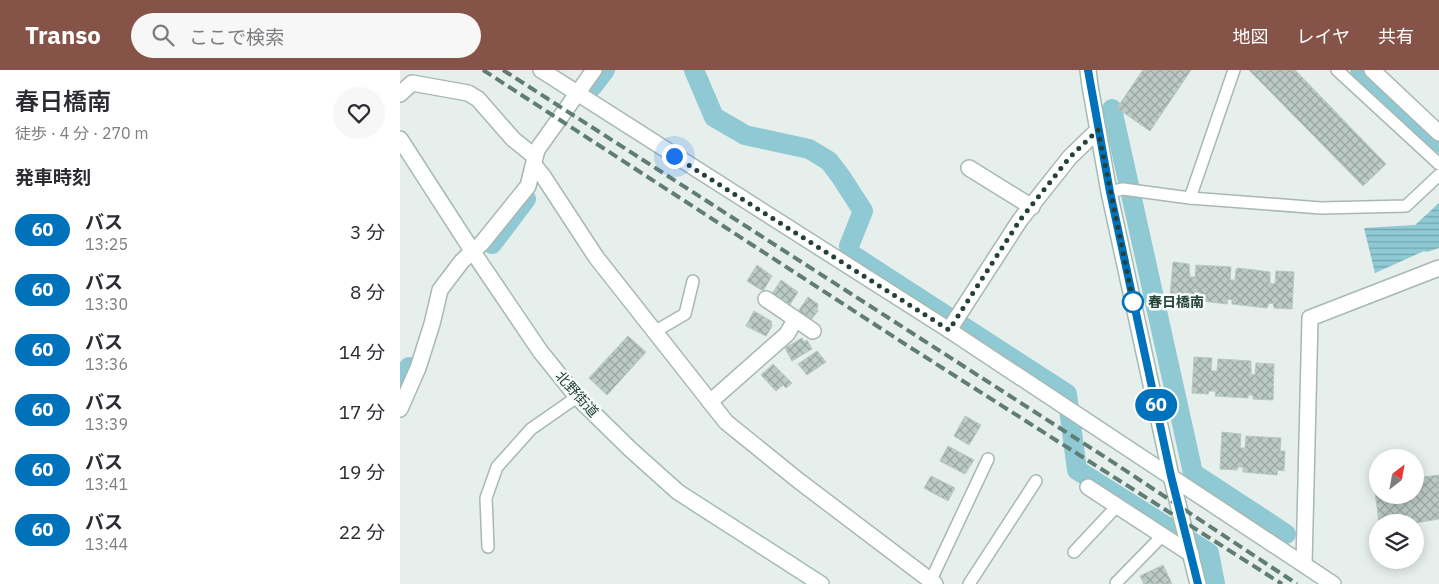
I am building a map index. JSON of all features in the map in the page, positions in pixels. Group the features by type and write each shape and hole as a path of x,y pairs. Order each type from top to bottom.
{"street":[{"path":"540,70 949,330 1333,584"},
{"path":"400,409 424,351 440,290 462,261 482,244 528,186 537,150 594,70"},
{"path":"1088,70 1110,192 1171,476 1198,584"},
{"path":"1372,70 1439,133"},
{"path":"400,94 412,83 468,93 478,99 513,140 534,161 596,257 726,422 759,450 933,582"},
{"path":"949,330 1020,220 1070,157 1098,130"},
{"name":"北野街道","path":"400,139 540,351 577,397 630,449 678,492 820,584"},
{"path":"969,168 1032,207"},
{"path":"1304,564 1310,318 1439,268"},
{"path":"766,299 813,331"},
{"path":"710,402 787,334 795,320"},
{"path":"1088,488 1191,554"}],"lane":[{"path":"1190,198 1234,70"},
{"path":"1337,70 1439,164"},
{"path":"1110,192 1122,189 1190,198 1321,208 1406,206 1439,175"},
{"path":"654,332 685,314 693,281"},
{"path":"488,547 486,498 497,467 531,429 577,397"},
{"path":"933,582 988,459"},
{"path":"969,584 1036,481"},
{"path":"1074,552 1117,506"},
{"path":"1116,583 1163,535"}],"water":[{"path":"1439,203 1439,248 1427,252 1424,251 1375,273 1364,228 1415,225"}],"building":[{"path":"1143,70 1191,70 1150,131 1117,108"},
{"path":"1249,70 1295,70 1386,164 1363,186"},
{"path":"1173,262 1189,264 1190,277 1195,277 1196,265 1231,267 1230,280 1235,280 1236,269 1238,268 1270,272 1270,283 1275,284 1276,271 1294,272 1292,309 1274,308 1273,303 1268,304 1266,308 1232,304 1232,300 1228,299 1227,304 1194,300 1193,297 1187,296 1187,299 1175,299 1170,297"},
{"path":"757,265 772,276 763,291 747,281"},
{"path":"781,280 798,292 789,306 772,294"},
{"path":"808,297 818,304 818,311 809,322 801,316 802,313 799,310"},
{"path":"754,311 771,321 772,326 766,336 746,326"},
{"path":"628,336 646,352 607,395 589,378"},
{"path":"802,338 804,342 807,340 812,349 792,361 785,348"},
{"path":"817,351 826,362 807,375 798,364"},
{"path":"1194,357 1212,358 1211,371 1217,371 1218,359 1251,361 1251,374 1255,375 1256,363 1274,364 1273,400 1253,399 1253,395 1248,395 1248,398 1215,396 1216,391 1209,391 1208,394 1192,393"},
{"path":"773,364 792,383 786,388 783,385 776,391 761,375"},
{"path":"965,416 981,425 969,445 954,436"},
{"path":"1222,432 1241,434 1240,448 1245,448 1246,436 1281,438 1280,451 1285,451 1284,471 1278,470 1277,475 1243,472 1243,467 1238,467 1237,470 1220,469"},
{"path":"948,446 974,460 965,474 940,461"},
{"path":"1439,475 1439,519 1424,522 1424,514 1378,514 1377,504 1424,504 1424,477"},
{"path":"931,476 955,488 948,501 924,488"},
{"path":"1163,565 1172,584 1144,584 1140,576"}],"waterway":[{"path":"592,87 605,70"},
{"path":"694,70 714,117 745,135 809,149 829,161 863,211 849,246 851,254 1067,394 1077,470 1209,553 1215,584"},
{"path":"1360,70 1439,143"},
{"path":"1112,109 1193,473 1286,534"},
{"path":"492,244 526,199"},
{"path":"400,385 409,367"}],"railway":[{"path":"483,70 908,346 1282,584"},
{"path":"503,70 1108,459 1297,584"}],"bus line":[{"name":"60","path":"1088,70 1110,192 1171,476 1198,584"}],"place":[{"name":"春日橋南","path":"1133,302"}],"route":[{"path":"674,156 949,330 1020,220 1070,157 1098,130 1134,306 1133,302"}]}
